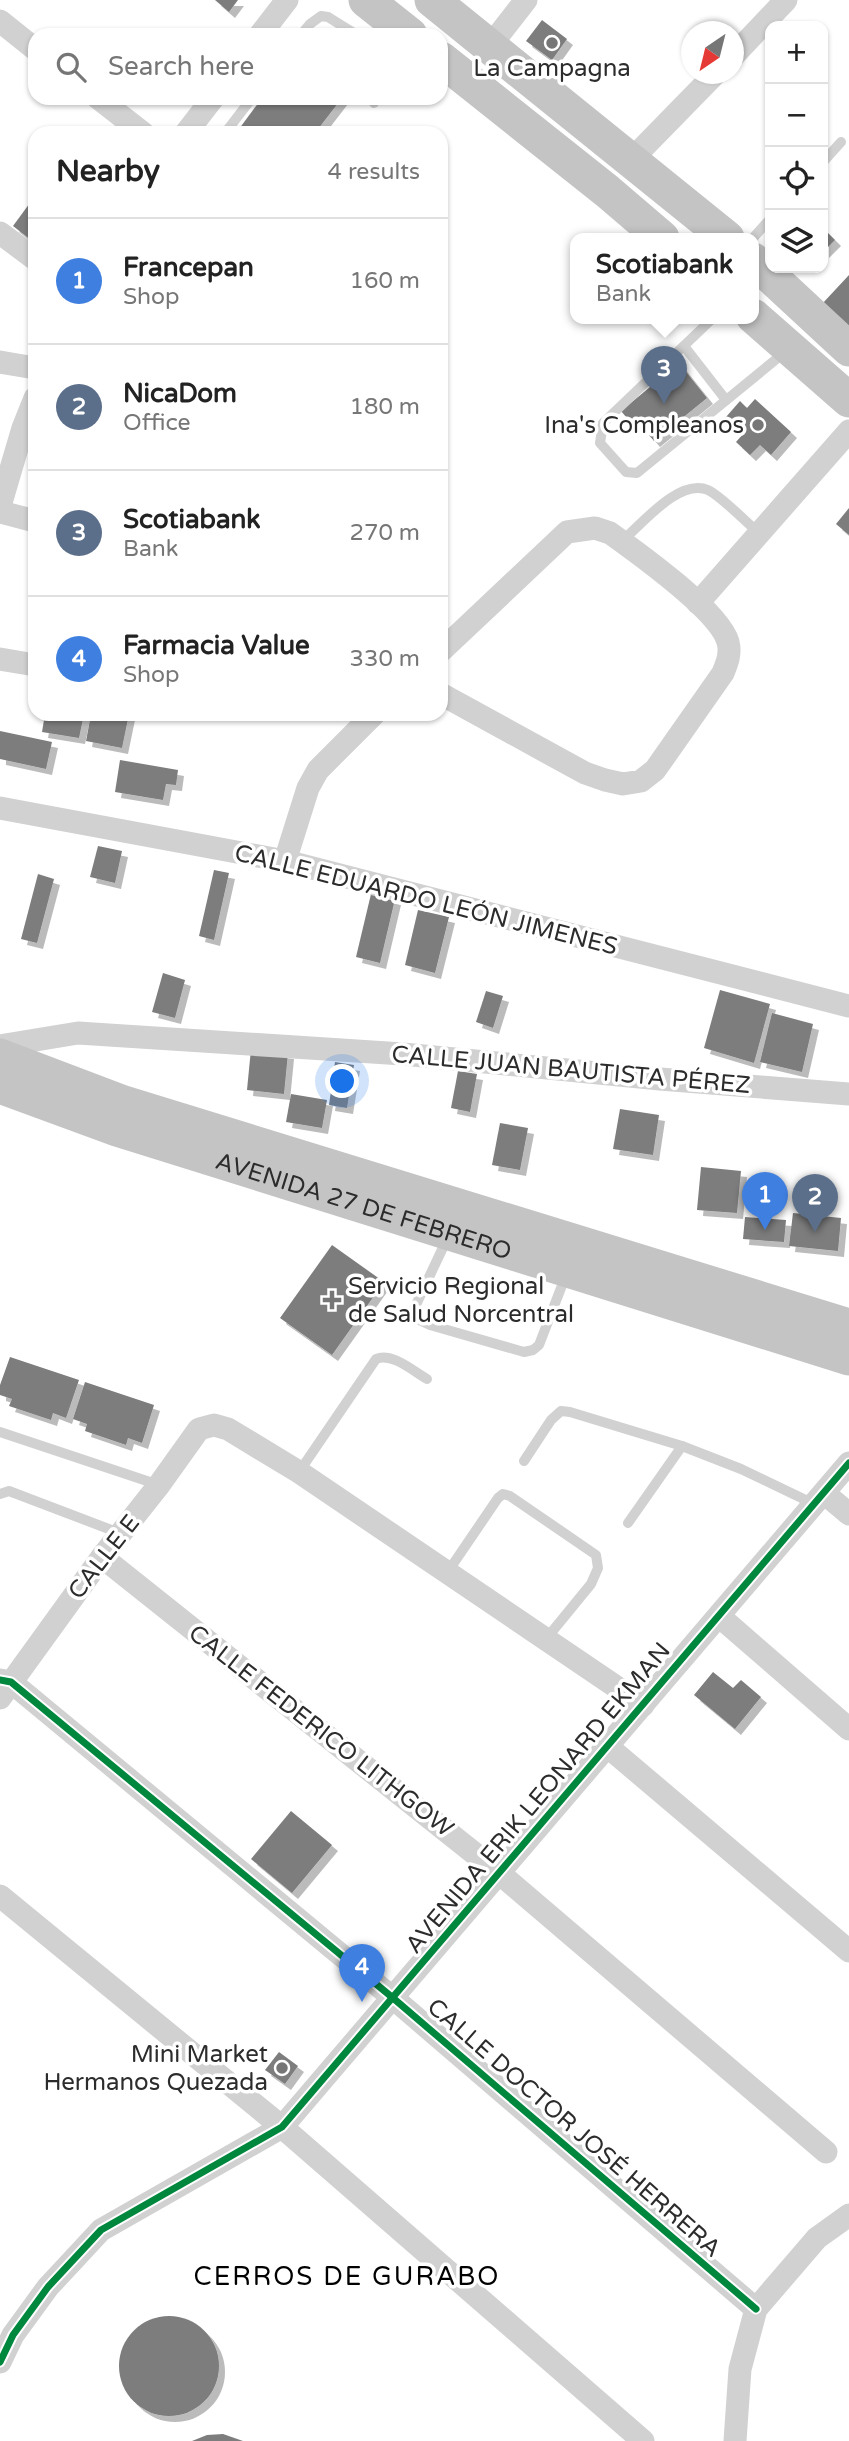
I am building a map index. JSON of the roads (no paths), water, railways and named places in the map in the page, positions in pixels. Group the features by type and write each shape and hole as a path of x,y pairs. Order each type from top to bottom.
{"main road":[{"path":"432,0 721,233"},
{"path":"448,65 656,233"},
{"path":"759,266 849,349"},
{"path":"759,321 846,392"},
{"name":"AVENIDA 27 DE FEBRERO","path":"0,1056 124,1103 849,1326"},
{"name":"AVENIDA 27 DE FEBRERO","path":"0,1086 117,1129 849,1358"}],"street":[{"path":"265,28 287,0"},
{"path":"490,46 526,0"},
{"path":"744,44 786,0"},
{"path":"0,21 28,43"},
{"path":"632,159 705,84"},
{"path":"108,105 135,126"},
{"path":"196,126 208,105"},
{"path":"0,233 28,254"},
{"path":"0,362 28,367"},
{"path":"0,506 28,416"},
{"path":"698,603 849,431"},
{"path":"0,512 28,519"},
{"path":"448,644 567,532 595,528 610,533 698,603 722,629 728,643 729,657 723,674 655,771 641,781 623,784 585,773 448,698"},
{"path":"0,659 28,664"},
{"path":"285,861 308,788 318,771 367,721"},
{"name":"CALLE EDUARDO LEÓN JIMENES","path":"0,808 285,861 849,1006"},
{"name":"CALLE JUAN BAUTISTA PÉREZ","path":"0,1046 78,1033 403,1054 849,1094"},
{"name":"CALLE E","path":"4,1687 159,1486 199,1429 214,1425 228,1429 299,1472"},
{"name":"AVENIDA ERIK LEONARD EKMAN","path":"0,2362 13,2334 48,2287 101,2230 282,2127 849,1463"},
{"path":"299,1472 643,1705"},
{"path":"819,1498 849,1514"},
{"name":"CALLE FEDERICO LITHGOW","path":"102,1557 499,1873 826,2152"},
{"path":"719,1616 849,1729"},
{"name":"CALLE DOCTOR JOSÉ HERRERA","path":"4,1687 393,1998 756,2309"},
{"path":"607,1746 849,1951"},
{"path":"0,1896 282,2127 643,2441"},
{"path":"734,2441 740,2369 756,2309 817,2238 849,2215"}],"lane":[{"path":"307,28 321,16 328,17 346,28"},
{"path":"230,126 247,105"},
{"path":"828,156 841,142"},
{"path":"707,324 603,423 600,443 626,472 637,474 790,348"},
{"path":"684,346 726,400"},
{"path":"622,542 675,494 694,488 709,491 759,533"},
{"path":"450,1233 414,1309 418,1319 430,1325 524,1352 533,1350 539,1345 569,1270"},
{"path":"299,1472 376,1359 394,1359 428,1379"},
{"path":"524,1461 551,1420 561,1411 570,1412 682,1446 819,1498"},
{"path":"0,1432 159,1486"},
{"path":"628,1523 682,1446"},
{"path":"0,1494 9,1491 122,1534"},
{"path":"447,1573 498,1499 503,1494 510,1496 596,1555 598,1568 591,1584 547,1639"}],"place":[{"name":"La Campagna","path":"552,43"},
{"name":"Scotiabank","path":"664,404"},
{"name":"Ina's Compleanos","path":"758,425"},
{"name":"Francepan","path":"765,1230"},
{"name":"NicaDom","path":"815,1232"},
{"name":"Servicio Regional de Salud Norcentral","path":"332,1300"},
{"name":"Farmacia Value","path":"362,2002"},
{"name":"Mini Market Hermanos Quezada","path":"282,2068"}],"district":[{"name":"CERROS DE GURABO","path":"347,2276"}]}
